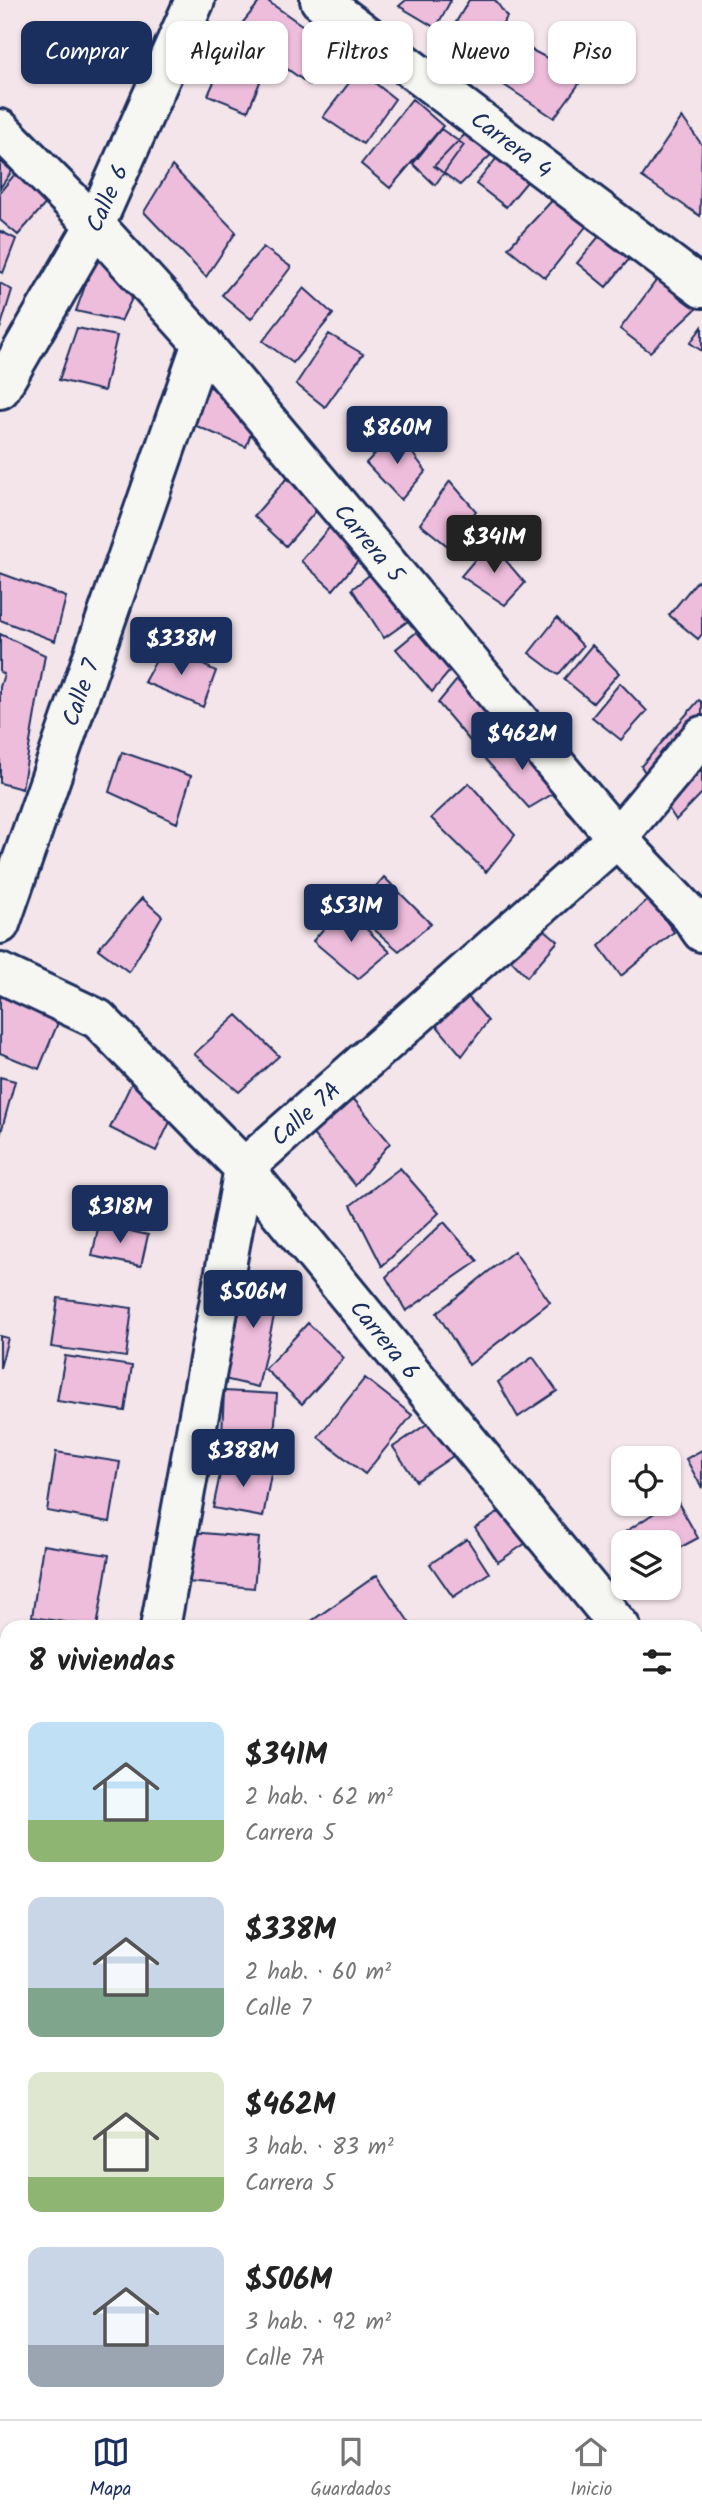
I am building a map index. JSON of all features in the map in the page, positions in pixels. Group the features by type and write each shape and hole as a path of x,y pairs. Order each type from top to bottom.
{"street":[{"name":"Calle 6","path":"0,388 94,225 195,0"},
{"name":"Carrera 4","path":"320,0 702,288"},
{"name":"Carrera 5","path":"0,129 94,225 202,343 617,838 691,916 702,932"},
{"name":"Calle 7","path":"0,924 202,343"},
{"name":"Calle 7A","path":"244,1168 617,838 702,736"},
{"name":"Carrera 6","path":"0,973 98,1019 244,1168 607,1620"},
{"path":"161,1620 244,1168"}],"building":[{"path":"261,0 266,0 302,25 302,79 288,69 288,21 244,21"},
{"path":"406,0 451,0 440,21 427,23 399,6"},
{"path":"469,0 495,0 507,17 504,21 457,21"},
{"path":"534,51 548,58 548,84 579,84 554,118 504,85 534,84"},
{"path":"213,84 259,84 248,111 208,95"},
{"path":"348,84 376,84 395,99 363,144 323,117"},
{"path":"412,99 443,126 390,188 361,164"},
{"path":"682,117 702,145 700,216 642,177"},
{"path":"473,126 498,148 460,185 434,166"},
{"path":"441,129 464,145 435,185 413,164"},
{"path":"504,149 531,177 506,207 476,184"},
{"path":"0,161 12,171 0,188"},
{"path":"172,166 236,232 206,277 144,212"},
{"path":"19,169 48,201 18,235 0,220 0,192"},
{"path":"560,192 592,219 545,278 508,248"},
{"path":"605,229 631,257 606,287 577,263"},
{"path":"0,231 16,239 3,273 0,272"},
{"path":"263,247 291,267 251,319 222,295"},
{"path":"95,258 139,284 121,321 76,311"},
{"path":"659,277 698,307 650,352 620,329"},
{"path":"0,283 12,290 0,329"},
{"path":"304,288 333,314 293,363 263,341"},
{"path":"702,327 702,351 690,343"},
{"path":"77,328 117,336 104,391 59,380"},
{"path":"329,334 363,354 325,407 296,384"},
{"path":"208,386 259,411 246,447 187,422"},
{"path":"396,432 426,471 401,500 366,463"},
{"path":"287,478 317,510 286,546 254,516"},
{"path":"450,481 476,511 449,547 420,524"},
{"path":"334,522 364,554 333,590 301,561"},
{"path":"490,542 525,583 505,605 461,576"},
{"path":"373,572 415,616 384,638 352,589"},
{"path":"0,573 66,597 55,641 0,620"},
{"path":"697,581 702,586 702,634 698,639 669,615"},
{"path":"557,618 583,646 558,675 529,653"},
{"path":"424,626 455,665 432,692 396,649"},
{"path":"0,634 45,655 22,789 0,783 0,687 4,674 0,672"},
{"path":"592,645 619,673 593,703 564,679"},
{"path":"164,646 216,671 203,707 144,682"},
{"path":"461,675 508,722 476,748 438,703"},
{"path":"620,683 647,711 621,740 592,717"},
{"path":"699,700 702,702 702,793 676,820 641,766"},
{"path":"514,735 559,790 529,808 485,759"},
{"path":"122,752 191,776 177,823 109,792"},
{"path":"469,783 515,835 486,872 431,818"},
{"path":"384,877 431,924 399,951 354,912"},
{"path":"142,898 162,916 129,972 98,949"},
{"path":"649,898 674,932 621,976 599,946"},
{"path":"343,906 390,952 358,979 313,941"},
{"path":"520,909 558,941 527,977 486,934"},
{"path":"451,976 488,1021 462,1056 416,1001"},
{"path":"4,987 62,1013 39,1069 0,1053 0,996"},
{"path":"237,1015 279,1056 239,1092 194,1054"},
{"path":"0,1077 15,1081 0,1136"},
{"path":"133,1080 179,1103 156,1151 110,1128"},
{"path":"338,1080 390,1143 355,1185 296,1114"},
{"path":"400,1168 439,1213 382,1266 351,1205"},
{"path":"444,1222 478,1261 406,1311 386,1277"},
{"path":"99,1224 148,1235 141,1266 92,1256"},
{"path":"514,1251 550,1302 469,1365 437,1313"},
{"path":"248,1273 282,1281 258,1387 224,1379"},
{"path":"58,1298 132,1308 126,1357 51,1347"},
{"path":"308,1323 344,1358 302,1404 265,1369"},
{"path":"0,1336 8,1338 0,1368"},
{"path":"65,1356 132,1366 125,1411 57,1401"},
{"path":"533,1357 557,1391 518,1417 498,1382"},
{"path":"365,1378 412,1415 365,1474 318,1437"},
{"path":"224,1391 277,1394 274,1437 222,1435"},
{"path":"430,1422 453,1456 416,1481 393,1447"},
{"path":"702,1450 702,1488 686,1459"},
{"path":"56,1452 120,1462 110,1522 47,1511"},
{"path":"223,1460 272,1469 263,1517 213,1508"},
{"path":"513,1503 535,1537 498,1562 475,1528"},
{"path":"681,1508 698,1538 681,1547 681,1530 628,1530 650,1516 681,1516"},
{"path":"180,1531 259,1538 254,1588 176,1581"},
{"path":"467,1539 489,1573 453,1597 430,1564"},
{"path":"43,1545 109,1555 98,1620 52,1620 32,1617"},
{"path":"377,1575 408,1620 313,1620"}]}
